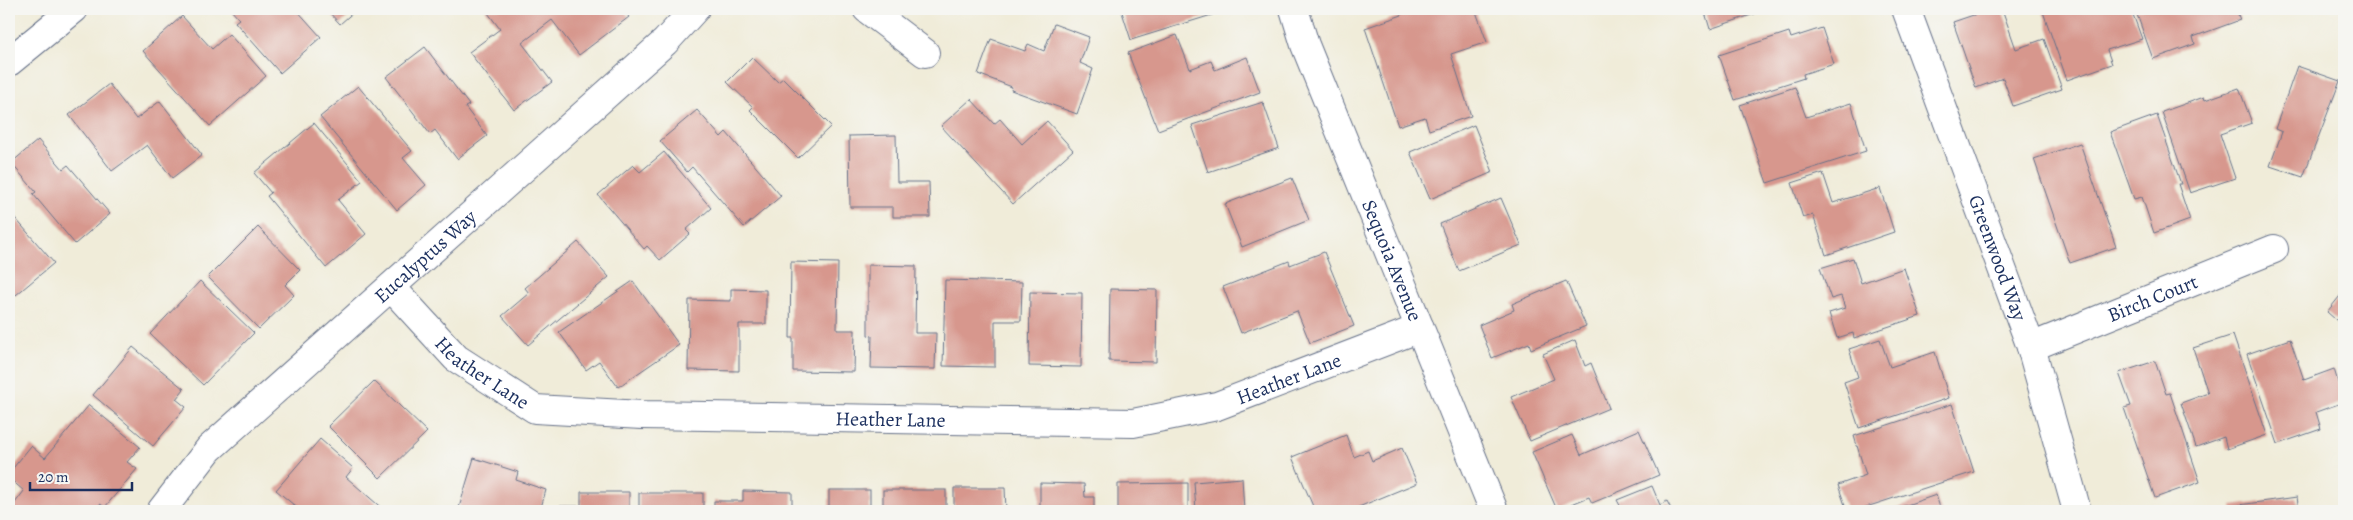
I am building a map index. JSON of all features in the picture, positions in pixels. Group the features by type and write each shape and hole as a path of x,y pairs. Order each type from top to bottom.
{"street":[{"path":"9,62 74,9"},
{"name":"Eucalyptus Way","path":"161,511 209,449 665,42 695,9"},
{"path":"867,9 925,53"},
{"name":"Sequoia Avenue","path":"1294,9 1305,46 1494,511"},
{"name":"Greenwood Way","path":"1906,9 2031,347 2077,511"},
{"name":"Birch Court","path":"2031,347 2274,248"},
{"name":"Heather Lane","path":"391,286 456,358 535,409 642,415 1133,423 1217,406 1420,328"}],"building":[{"path":"230,9 289,9 291,11 296,9 321,37 280,73 235,22 239,19"},
{"path":"326,9 357,9 340,24"},
{"path":"485,9 623,9 629,17 579,55 552,20 522,43 552,82 514,110 469,52 500,29"},
{"path":"1121,9 1231,9 1131,40"},
{"path":"1400,9 1475,9 1487,42 1451,54 1471,116 1429,130 1425,117 1398,126 1365,28 1402,15"},
{"path":"1704,9 1769,9 1710,29"},
{"path":"1991,9 2002,9 2016,49 2044,39 2062,89 2013,106 2003,78 1976,88 1953,22"},
{"path":"2042,9 2131,9 2142,39 2107,50 2112,64 2067,80"},
{"path":"2135,9 2236,9 2240,20 2193,37 2195,44 2153,59"},
{"path":"182,16 212,49 229,34 266,76 210,126 143,51"},
{"path":"1054,24 1089,37 1080,63 1093,69 1077,114 1011,90 1012,87 978,74 991,39 1025,51 1028,44 1044,51"},
{"path":"1822,28 1834,64 1803,74 1804,78 1735,100 1719,55 1789,32 1791,38"},
{"path":"1177,35 1190,69 1211,61 1215,70 1247,57 1260,92 1158,130 1128,53"},
{"path":"425,47 469,105 465,107 487,136 457,159 435,130 430,134 386,77"},
{"path":"752,57 778,82 783,78 831,126 798,158 750,110 753,107 727,82"},
{"path":"2297,66 2340,81 2303,177 2270,166 2282,132 2275,129"},
{"path":"109,84 136,119 160,101 202,155 172,178 147,145 112,171 69,115"},
{"path":"358,86 412,151 403,158 426,185 397,210 320,117"},
{"path":"1795,87 1806,117 1851,103 1866,151 1767,183 1740,105"},
{"path":"2239,88 2252,123 2220,134 2235,178 2190,193 2162,112 2204,97 2205,100"},
{"path":"971,99 994,124 1000,119 1022,144 1047,121 1073,150 1013,204 941,126"},
{"path":"1263,102 1279,148 1208,172 1192,125"},
{"path":"697,110 721,137 726,132 781,196 744,227 692,167 687,172 660,141"},
{"path":"2157,115 2181,184 2178,184 2190,220 2154,233 2142,197 2134,199 2110,132"},
{"path":"314,123 362,181 338,200 366,234 326,268 267,196 271,193 254,173"},
{"path":"1474,125 1493,172 1430,199 1410,152"},
{"path":"896,135 897,182 929,182 930,217 893,217 893,207 850,207 849,136"},
{"path":"38,140 63,169 68,165 110,214 75,244 33,194 36,192 11,163"},
{"path":"2080,143 2116,247 2070,263 2034,159"},
{"path":"664,152 711,208 686,230 690,234 660,260 647,246 644,249 598,195 633,165 640,172"},
{"path":"1823,173 1833,203 1880,188 1894,232 1826,255 1813,215 1803,218 1792,183"},
{"path":"1292,178 1309,220 1242,247 1225,204"},
{"path":"1501,198 1521,245 1459,271 1440,224"},
{"path":"9,211 54,263 16,295 9,287"},
{"path":"258,227 300,270 285,285 294,295 259,329 208,277"},
{"path":"578,242 609,277 528,345 502,316 529,293 525,288"},
{"path":"1324,252 1354,326 1310,343 1297,311 1241,333 1223,287 1289,261 1290,265"},
{"path":"1853,258 1861,283 1904,268 1920,316 1854,338 1853,333 1837,338 1829,313 1845,308 1841,296 1831,299 1820,268"},
{"path":"791,262 838,263 837,330 855,330 854,372 793,371 793,338 790,338"},
{"path":"868,265 916,266 915,333 936,333 935,369 871,368 872,336 868,335"},
{"path":"945,280 1022,282 1021,321 995,321 995,367 943,366"},
{"path":"200,281 254,333 203,385 150,334"},
{"path":"633,281 679,345 618,387 599,361 586,370 559,332"},
{"path":"1566,281 1586,326 1531,349 1529,343 1492,358 1479,325 1514,310 1512,304"},
{"path":"731,289 766,290 766,324 739,324 739,371 688,370 689,300 731,301"},
{"path":"1110,289 1157,290 1156,362 1109,361"},
{"path":"2344,291 2344,327 2327,312"},
{"path":"1030,292 1082,293 1081,367 1029,366"},
{"path":"2233,335 2267,435 2227,449 2224,437 2196,447 2181,403 2208,393 2193,348"},
{"path":"1880,339 1890,367 1935,352 1949,398 1859,428 1844,382 1858,377 1849,349"},
{"path":"2290,339 2304,380 2334,369 2344,402 2316,412 2321,429 2278,444 2247,354"},
{"path":"1575,340 1585,366 1591,363 1609,408 1530,441 1511,397 1554,379 1543,354"},
{"path":"133,347 184,389 176,399 186,407 153,446 93,395"},
{"path":"2155,361 2166,394 2170,393 2200,482 2155,498 2124,408 2131,406 2119,373"},
{"path":"374,381 427,432 380,478 328,426"},
{"path":"1952,404 1974,472 1854,511 1847,511 1838,485 1866,475 1854,436"},
{"path":"89,405 140,447 127,462 137,469 105,507 100,504 94,511 9,511 24,491 9,478 9,473 31,446 45,458"},
{"path":"1639,430 1659,475 1592,503 1589,497 1557,510 1532,452 1572,435 1581,455"},
{"path":"1346,435 1354,457 1368,451 1372,461 1402,448 1417,483 1349,511 1315,511 1292,457"},
{"path":"320,439 353,468 346,477 385,511 301,511 276,490"},
{"path":"474,458 518,472 516,480 546,490 540,511 458,511"},
{"path":"1242,478 1244,511 1196,511 1194,482"},
{"path":"1040,483 1084,484 1085,497 1094,497 1094,511 1040,511"},
{"path":"1188,483 1188,511 1118,511 1118,484"},
{"path":"1652,486 1660,505 1667,501 1672,511 1623,511 1617,500"},
{"path":"954,488 1005,488 1006,511 954,511"},
{"path":"829,490 870,490 870,511 829,511"},
{"path":"883,490 946,490 946,511 883,511"},
{"path":"743,491 792,492 792,511 714,511 714,501 743,501"},
{"path":"581,492 629,492 629,511 550,511 550,506 581,506"},
{"path":"639,493 703,493 703,511 639,511"},
{"path":"1936,495 1941,511 1892,511 1892,510"},
{"path":"2297,497 2299,511 2233,511 2232,506"}]}
